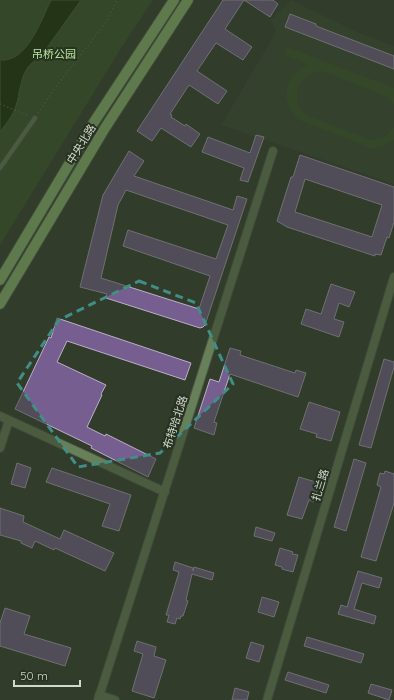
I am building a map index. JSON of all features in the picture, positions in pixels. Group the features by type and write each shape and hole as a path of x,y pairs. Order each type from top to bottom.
{"main road":[{"name":"中央北路","path":"0,280 94,122 174,0"},
{"name":"中央北路","path":"0,304 101,135 188,0"}],"street":[{"name":"布特哈北路","path":"99,697 273,151"},
{"name":"扎兰路","path":"267,700 394,276"},
{"path":"0,416 165,492"},
{"path":"0,448 9,420"},
{"path":"99,697 115,700"}],"lane":[{"path":"0,168 35,118"}],"path":[{"path":"0,104 35,118 55,88 107,21 117,0"}],"highlighted area":[{"path":"139,281 196,303 233,384 160,453 78,467 17,383 59,320"}],"shaded area":[{"path":"51,0 81,0 39,59 27,68 24,74 17,104 10,119 0,132 0,60 10,59 18,55 25,48 38,29"},
{"path":"291,0 357,32 394,46 394,184 221,125 276,32 271,20"}],"green space":[{"name":"吊桥公园","path":"0,0 153,0 123,45 0,245"},
{"path":"287,47 394,88 394,104 388,97 322,71 314,72 307,76 302,81 297,94 300,108 305,114 371,140 385,137 394,127 394,140 382,147 370,148 299,120 292,113 288,105 286,97 287,89 289,82 294,75 308,64 284,55"}],"building":[{"path":"223,0 244,0 225,29 252,47 243,60 216,43 197,71 227,91 218,104 189,85 170,114 172,115 171,117 185,126 186,124 200,134 191,147 161,128 152,141 137,131"},
{"path":"244,0 273,0 278,4 270,17"},
{"path":"290,14 316,24 316,26 394,56 394,69 285,27"},
{"path":"256,135 264,137 248,182 240,180 244,168 202,152 208,137 250,153"},
{"path":"129,151 144,161 134,176 233,210 237,196 247,199 205,325 203,327 200,328 106,298 107,294 80,287 103,195","holes":["126,190 228,225 216,259 128,230 123,246 210,276 199,309 101,278 118,205"]},
{"path":"300,155 394,187 394,222 389,238 387,237 381,255 375,254 375,256 287,227 277,221 291,177 293,177","holes":["305,179 382,205 372,237 295,212"]},
{"path":"331,284 355,292 349,307 339,303 334,319 344,322 339,337 301,324 306,309 321,314"},
{"path":"57,318 191,363 185,380 67,341 57,362 106,385 87,427 105,436 106,434 156,459 148,477 91,448 92,446 15,409 49,337 51,338"},
{"path":"230,348 241,351 240,355 295,373 296,370 306,373 298,397 230,374 214,422 217,423 214,435 194,428 210,379 219,382"},
{"path":"384,359 394,362 394,367 371,448 359,445"},
{"path":"309,402 340,412 331,441 316,437 317,434 300,429"},
{"path":"354,459 366,463 346,531 334,527"},
{"path":"17,463 31,468 25,488 11,484"},
{"path":"52,468 131,495 119,531 102,526 110,504 46,482"},
{"path":"385,471 394,474 394,503 376,561 361,557 381,487 377,485 380,473 384,474"},
{"path":"299,477 319,483 314,502 309,500 302,519 287,515"},
{"path":"0,508 24,516 23,522 60,539 64,530 114,553 105,571 55,548 54,550 35,541 32,548 21,543 21,541 0,535"},
{"path":"256,527 275,533 272,541 254,536"},
{"path":"280,548 293,552 292,554 298,555 293,572 275,565"},
{"path":"175,562 193,568 193,571 194,567 214,573 212,580 192,574 186,600 188,601 183,616 181,616 180,619 177,618 175,624 167,622 169,615 166,615 179,572 173,570"},
{"path":"358,571 382,578 379,588 362,583 354,609 376,616 374,624 338,614 341,605 347,607"},
{"path":"262,597 279,602 274,617 258,612"},
{"path":"5,608 30,616 24,634 71,648 65,666 0,646 0,623"},
{"path":"307,637 364,654 361,663 304,646"},
{"path":"137,641 156,647 154,656 166,660 154,698 132,691 143,654 134,651"},
{"path":"251,642 264,646 259,662 246,658"},
{"path":"288,672 329,685 326,693 285,680"},
{"path":"371,684 392,690 389,700 368,693"},
{"path":"235,688 249,692 247,700 232,700"}]}
